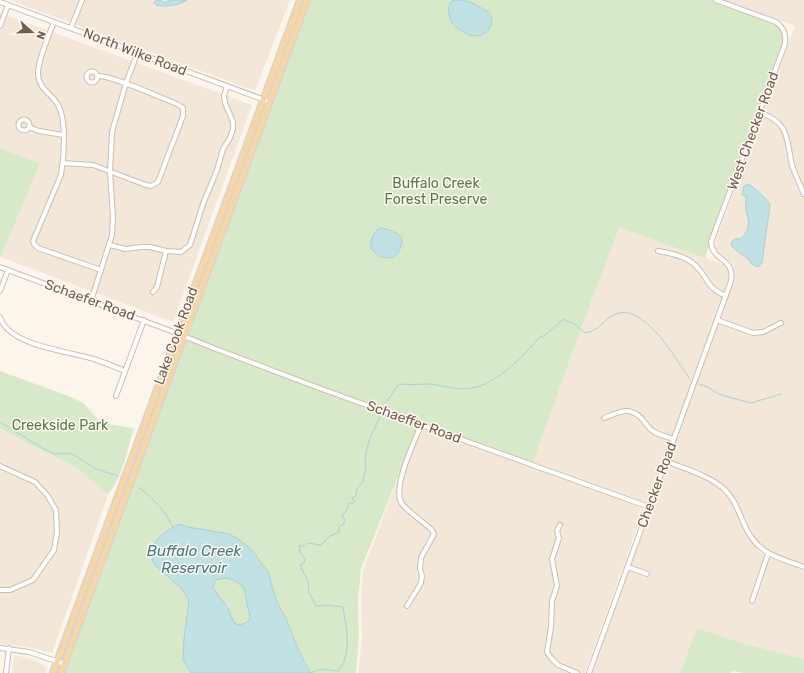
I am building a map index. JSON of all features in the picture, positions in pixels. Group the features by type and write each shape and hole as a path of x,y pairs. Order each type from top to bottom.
{"main road":[{"name":"Lake Cook Road","path":"61,673 263,99 300,0"},
{"name":"Lake Cook Road","path":"53,673 270,102 307,0"}],"street":[{"path":"71,28 82,0"},
{"name":"West Checker Road","path":"716,0 770,19 784,29 786,38 711,242 712,250 729,265 732,272 731,281 726,296"},
{"name":"North Wilke Road","path":"0,2 270,102"},
{"path":"0,26 8,5"},
{"path":"54,22 39,64 38,75 42,86 58,106 63,120 63,163 61,175 33,238 34,244 38,248 101,270"},
{"path":"91,301 112,235 113,217 110,172 112,132 126,83 138,54"},
{"path":"63,163 93,165 146,185 154,185 158,182 182,116 183,108 177,104 126,83 97,76"},
{"path":"110,245 125,249 150,247 166,252 181,252 190,245 223,149 234,129 233,122 225,103 224,96 227,86"},
{"path":"759,112 776,119 783,128 793,166 804,194"},
{"path":"29,127 40,131 63,135"},
{"path":"658,251 668,253 691,262 698,268 712,288 726,296"},
{"path":"153,292 157,287 166,252"},
{"name":"Schaefer Road","path":"0,267 181,334"},
{"path":"0,291 8,270"},
{"name":"Checker Road","path":"589,673 726,296"},
{"path":"0,317 12,332 26,340 56,351 90,358 124,371"},
{"path":"116,396 144,320"},
{"path":"717,320 753,333 763,332 781,323"},
{"name":"Schaeffer Road","path":"181,334 216,349 319,388 650,506"},
{"path":"604,418 628,410 632,411 653,431 674,439"},
{"path":"407,606 420,583 422,576 420,568 421,558 434,534 431,529 401,503 399,494 400,481 421,425"},
{"path":"666,462 714,481 725,490 737,506 744,525 752,538 768,554 804,567"},
{"path":"0,466 35,482 47,495 56,510 57,532 54,550 33,580 10,590 0,590"},
{"path":"560,525 557,531 559,538 552,559 557,586 552,601 548,652 551,658 558,665 577,673"},
{"path":"752,601 768,554"},
{"path":"628,567 647,574"},
{"path":"0,648 9,648 29,652 65,664"},
{"path":"6,673 9,648"}],"shaded area":[{"path":"9,0 290,0 255,91"},
{"path":"724,0 804,0 804,565 756,548 762,554 804,571 804,659 746,644 697,628 680,673 592,673 653,505 533,462 619,228 734,268 733,264 717,251 715,246 716,239 795,26"},
{"path":"0,13 252,105 173,322 1,257 40,163 0,148"},
{"path":"418,427 636,505 642,510 642,514 585,673 358,673 362,639 361,596 363,570"},
{"path":"0,428 76,467 108,495 52,653 27,647 0,644"},
{"path":"14,655 32,659 47,667 45,673 12,673"}],"green space":[{"name":"Buffalo Creek Forest Preserve","path":"311,0 716,0 780,25 785,44 705,258 619,228 533,462 420,422 361,569 358,598 359,638 356,673 65,673"},
{"path":"0,148 40,163 1,257 0,256"},
{"name":"Creekside Park","path":"0,371 71,397 83,403 101,423 134,428 121,472 108,495 76,467 0,428"},
{"path":"697,628 746,644 804,659 804,673 744,673 733,671 730,673 680,673"}],"water":[{"path":"156,0 160,0 164,3 171,0 187,0 176,5 164,6 156,5 154,3"},
{"path":"457,0 471,2 488,12 492,22 487,31 476,36 469,35 454,26 451,21 449,8 452,1"},
{"path":"748,184 760,193 770,205 762,263 758,267 752,264 731,244 735,239 742,238 748,226 749,222 746,208 747,197 742,195 744,186"},
{"path":"380,228 392,231 402,239 400,250 393,258 380,257 371,249 372,237"},
{"name":"Buffalo Creek Reservoir","path":"179,524 229,534 251,549 268,572 276,600 310,673 191,673 183,660 184,638 189,601 182,589 154,564 152,557 154,545 162,535","holes":["225,578 234,580 244,588 250,618 248,622 239,625 234,623 228,608 213,588 215,580"]}],"waterway":[{"path":"387,401 399,384 430,384 464,389 486,384 506,371 539,338 545,335 564,319 576,325 585,333 593,331 608,318 619,313 630,313 640,318 650,326 669,348 690,379"},
{"path":"699,384 708,387 717,393 751,403 781,394"},
{"path":"310,673 320,669 338,671 346,656 347,632 343,607 324,605 316,606 309,592 308,581 300,565 304,563 305,559 300,552 299,546 305,546 308,543 321,545 330,536 339,532 339,526 343,525 345,520 342,515 347,510 349,503 353,503 354,500 352,498 356,496 357,489 363,481 366,468 365,458 369,440 380,417"},
{"path":"0,422 44,449 55,454 69,453 96,469 118,476"},
{"path":"138,487 158,505 173,527"}]}
